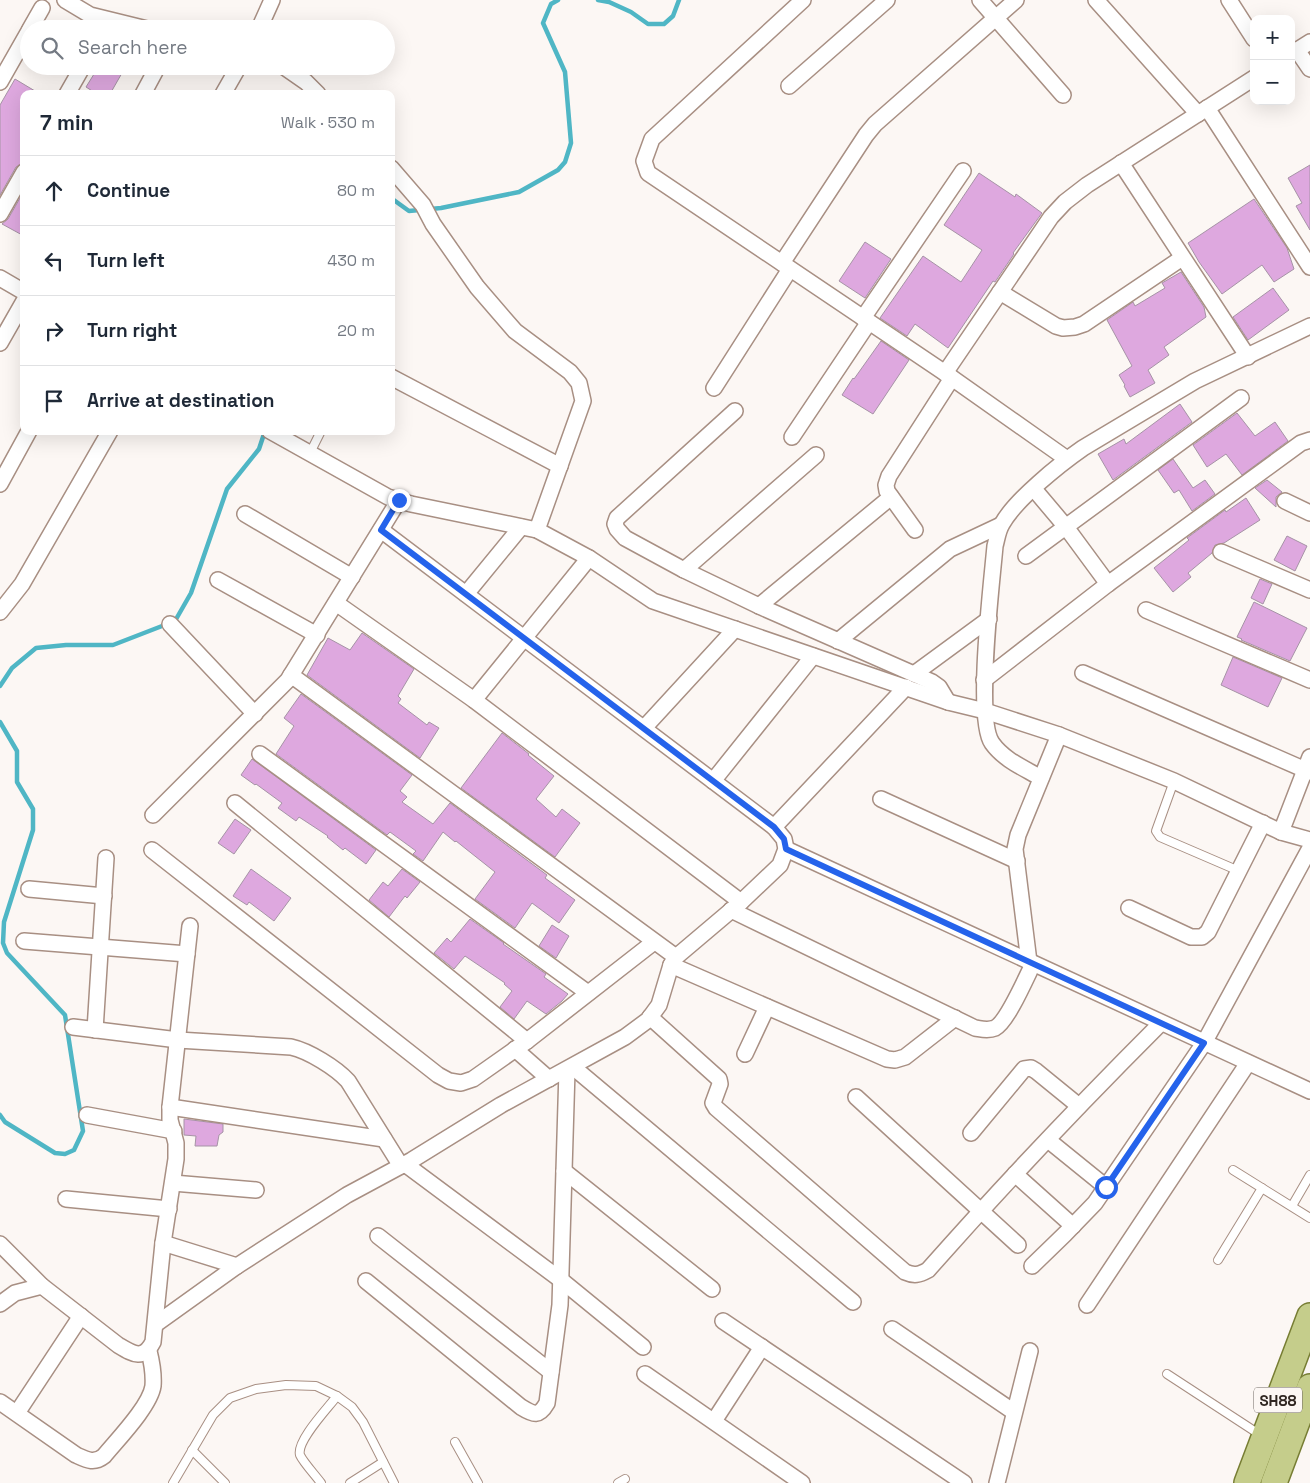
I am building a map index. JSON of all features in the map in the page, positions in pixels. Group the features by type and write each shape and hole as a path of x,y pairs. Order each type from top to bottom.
{"main road":[{"name":"SH88","path":"1247,1483 1310,1316"},
{"name":"SH88","path":"1274,1483 1310,1387"}],"street":[{"path":"65,0 90,15 110,20"},
{"path":"262,20 272,0"},
{"path":"803,0 652,139 644,161 648,173 1067,459"},
{"path":"789,86 887,0"},
{"path":"980,0 1063,95"},
{"path":"714,388 866,135 875,124 1016,0"},
{"path":"1096,0 1202,111 1310,267"},
{"path":"1229,0 1250,33"},
{"path":"35,20 42,8"},
{"path":"1295,51 1310,42"},
{"path":"0,82 20,46"},
{"path":"1295,53 1310,69"},
{"path":"69,90 78,75"},
{"path":"145,90 153,75"},
{"path":"225,90 234,75"},
{"path":"291,75 303,88"},
{"path":"915,530 887,491 886,485 889,476 1000,292 1051,217 1065,202 1086,185 1250,81"},
{"path":"1121,163 1248,357"},
{"path":"792,437 963,171"},
{"path":"395,173 423,205 433,224 477,287 515,331 570,372 579,383 583,401 537,530"},
{"path":"0,214 20,179"},
{"path":"1000,292 1056,326 1063,328 1076,327 1093,319 1182,258"},
{"path":"0,278 20,290"},
{"path":"0,343 20,309"},
{"path":"1041,778 1001,755 990,741 985,711 984,680 995,546 1001,525 1013,508 1067,459 1083,448 1195,381 1310,326"},
{"path":"395,379 560,466"},
{"path":"1026,556 1241,398"},
{"path":"735,411 617,518 615,524 617,529 625,538 684,570 759,606 932,682 938,687 948,702"},
{"path":"0,484 27,435"},
{"path":"0,612 22,584 108,435"},
{"path":"277,435 388,497 411,504 537,530 589,558 653,601 948,702 985,711 1059,735 1174,782 1281,832 1310,840"},
{"path":"984,680 1108,584 1301,442 1310,440"},
{"path":"684,570 816,455"},
{"path":"1034,489 1066,527 1108,584"},
{"path":"759,606 891,497"},
{"path":"153,816 291,676 399,500"},
{"path":"1285,501 1310,513"},
{"path":"245,514 352,577"},
{"path":"838,640 950,549 1001,525"},
{"path":"466,594 521,527"},
{"path":"156,1324 236,1266 347,1195 403,1165 501,1105 626,1037 650,1017 659,1005 673,961 780,865 786,849 784,839 774,827 381,530"},
{"path":"1221,552 1310,590"},
{"path":"474,700 589,558"},
{"path":"218,580 317,636"},
{"path":"336,603 474,700 736,906 975,1028 988,1030 996,1028 1004,1020 1031,963 1015,849 1018,835 1059,735"},
{"path":"1146,610 1310,680"},
{"path":"914,674 989,619"},
{"path":"170,624 255,714"},
{"path":"644,728 735,629"},
{"path":"713,781 813,656"},
{"path":"1083,673 1308,766 1281,832"},
{"path":"291,676 654,942 673,961 767,1007 887,1059 896,1060 905,1057 955,1018"},
{"path":"774,827 906,687"},
{"path":"260,754 588,993"},
{"path":"881,799 1017,861"},
{"path":"235,804 521,1045 549,1079"},
{"path":"1129,908 1191,937 1202,937 1208,932 1263,824"},
{"path":"1032,1266 1095,1203 1204,1043 1310,848"},
{"path":"786,849 1310,1091"},
{"path":"152,850 448,1081 461,1083 473,1079 521,1045 654,942"},
{"path":"95,1030 106,858"},
{"path":"29,889 104,896"},
{"path":"0,1402 76,1455 90,1461 98,1460 104,1456 147,1403 153,1387 153,1370 149,1351 153,1342 156,1324 163,1243 176,1159 176,1143 170,1120 170,1107 190,926"},
{"path":"24,941 187,954"},
{"path":"745,1054 767,1007"},
{"path":"650,1017 719,1079 720,1084 713,1103 716,1108 904,1272 911,1275 918,1275 928,1270 980,1211 1079,1106 1161,1023"},
{"path":"73,1027 178,1040 291,1047 312,1054 320,1061 340,1072 348,1081 384,1139 403,1165 561,1280 643,1347"},
{"path":"1087,1305 1248,1063"},
{"path":"366,1281 530,1413 536,1414 542,1411 547,1403 560,1305 564,1170 570,1068"},
{"path":"570,1068 853,1302"},
{"path":"972,1134 1024,1068 1031,1068 1036,1071 1079,1106"},
{"path":"856,1097 1018,1245"},
{"path":"170,1107 384,1139"},
{"path":"87,1115 174,1131"},
{"path":"1048,1140 1106,1187"},
{"path":"564,1170 712,1289"},
{"path":"1015,1174 1074,1226"},
{"path":"173,1183 256,1190"},
{"path":"66,1199 168,1209"},
{"path":"378,1236 551,1372"},
{"path":"163,1243 236,1266"},
{"path":"0,1244 42,1286 131,1353 140,1354 149,1351"},
{"path":"0,1304 15,1293 42,1286"},
{"path":"17,1413 81,1316"},
{"path":"723,1321 964,1483"},
{"path":"892,1329 1014,1412"},
{"path":"714,1421 762,1347"},
{"path":"997,1483 1030,1351"},
{"path":"645,1374 802,1483"}],"lane":[{"path":"310,453 319,435"},
{"path":"1174,782 1156,830 1157,834 1239,871"},
{"path":"1233,1170 1310,1218"},
{"path":"1292,1206 1310,1175"},
{"path":"1218,1260 1262,1188"},
{"path":"1167,1374 1264,1437"},
{"path":"173,1483 213,1415 230,1398 256,1389 286,1385 316,1386 337,1396 352,1407 364,1422 394,1483"},
{"path":"322,1483 300,1455 300,1446 337,1396"},
{"path":"455,1442 478,1483"},
{"path":"192,1450 225,1483"},
{"path":"350,1483 383,1462"}],"building":[{"path":"93,75 121,75 112,90 91,90 86,87"},
{"path":"15,79 33,90 20,90 20,165 16,167 0,195 0,105"},
{"path":"1310,165 1310,230 1296,206 1302,203 1288,178"},
{"path":"979,173 1015,197 1016,194 1042,213 948,348 915,324 907,336 880,318 923,256 961,282 982,250 944,225"},
{"path":"20,198 20,234 2,224 8,219"},
{"path":"1254,199 1287,248 1294,269 1274,282 1262,265 1222,294 1188,243"},
{"path":"865,242 891,259 865,298 839,281"},
{"path":"1181,272 1204,307 1206,317 1164,347 1169,355 1148,370 1155,383 1130,397 1119,375 1132,366 1107,320 1133,302 1135,306 1165,288 1162,283"},
{"path":"1273,288 1289,310 1248,340 1233,317"},
{"path":"881,341 909,360 873,414 842,395"},
{"path":"1180,404 1192,422 1113,480 1098,454 1124,439 1126,444"},
{"path":"1237,413 1255,436 1275,422 1288,441 1242,475 1226,454 1207,467 1193,445"},
{"path":"1173,459 1193,488 1205,480 1215,494 1192,511 1179,490 1174,493 1158,470"},
{"path":"1267,480 1282,492 1276,497 1276,507 1255,488"},
{"path":"1246,498 1260,520 1224,543 1215,545 1212,553 1188,573 1191,577 1173,592 1154,568 1189,540 1187,538 1225,510 1226,512"},
{"path":"1287,536 1307,546 1295,571 1274,560"},
{"path":"1260,579 1272,584 1263,604 1251,598"},
{"path":"1254,602 1307,628 1290,661 1237,637"},
{"path":"362,633 414,669 398,696 401,699 398,703 427,725 429,722 439,728 420,758 307,675 328,638 350,650"},
{"path":"1233,657 1282,678 1268,707 1221,685"},
{"path":"301,694 412,775 400,791 407,797 402,802 433,824 450,803 547,875 545,878 575,900 559,923 532,903 515,928 475,899 495,872 456,841 443,832 423,861 413,854 416,851 390,832 387,835 276,754 294,726 284,718"},
{"path":"502,733 554,776 536,799 556,817 562,809 580,823 555,857 461,788"},
{"path":"252,759 376,850 366,864 345,848 343,850 328,836 299,817 296,821 278,808 282,803 241,775"},
{"path":"235,819 251,830 234,854 218,843"},
{"path":"251,869 291,898 274,921 249,902 247,905 233,896"},
{"path":"402,869 420,882 407,898 405,896 389,917 369,900 383,882 388,886"},
{"path":"470,919 546,974 544,977 568,994 546,1014 527,1001 514,1019 500,1007 512,991 505,983 465,956 454,969 434,953 447,938 451,942"},
{"path":"552,925 569,936 556,958 539,946"},
{"path":"184,1119 223,1124 223,1132 219,1135 217,1146 195,1146 196,1136 184,1135"}],"waterway":[{"path":"395,201 409,211 441,208 519,192 558,170 565,162 571,143 565,72 543,23 551,4 558,0"},
{"path":"598,0 609,2 631,12 648,24 664,24 673,16 679,0"},
{"path":"0,686 12,668 36,648 66,645 113,645 175,621 191,593 227,489 259,449 264,435"},
{"path":"0,722 17,751 17,782 33,809 33,830 4,922 3,943 7,953 65,1015 83,1131 74,1150 65,1154 55,1153 5,1122 0,1115"}],"route":[{"path":"399,500 381,530 774,827 784,839 786,849 1204,1043 1106,1187"}]}
